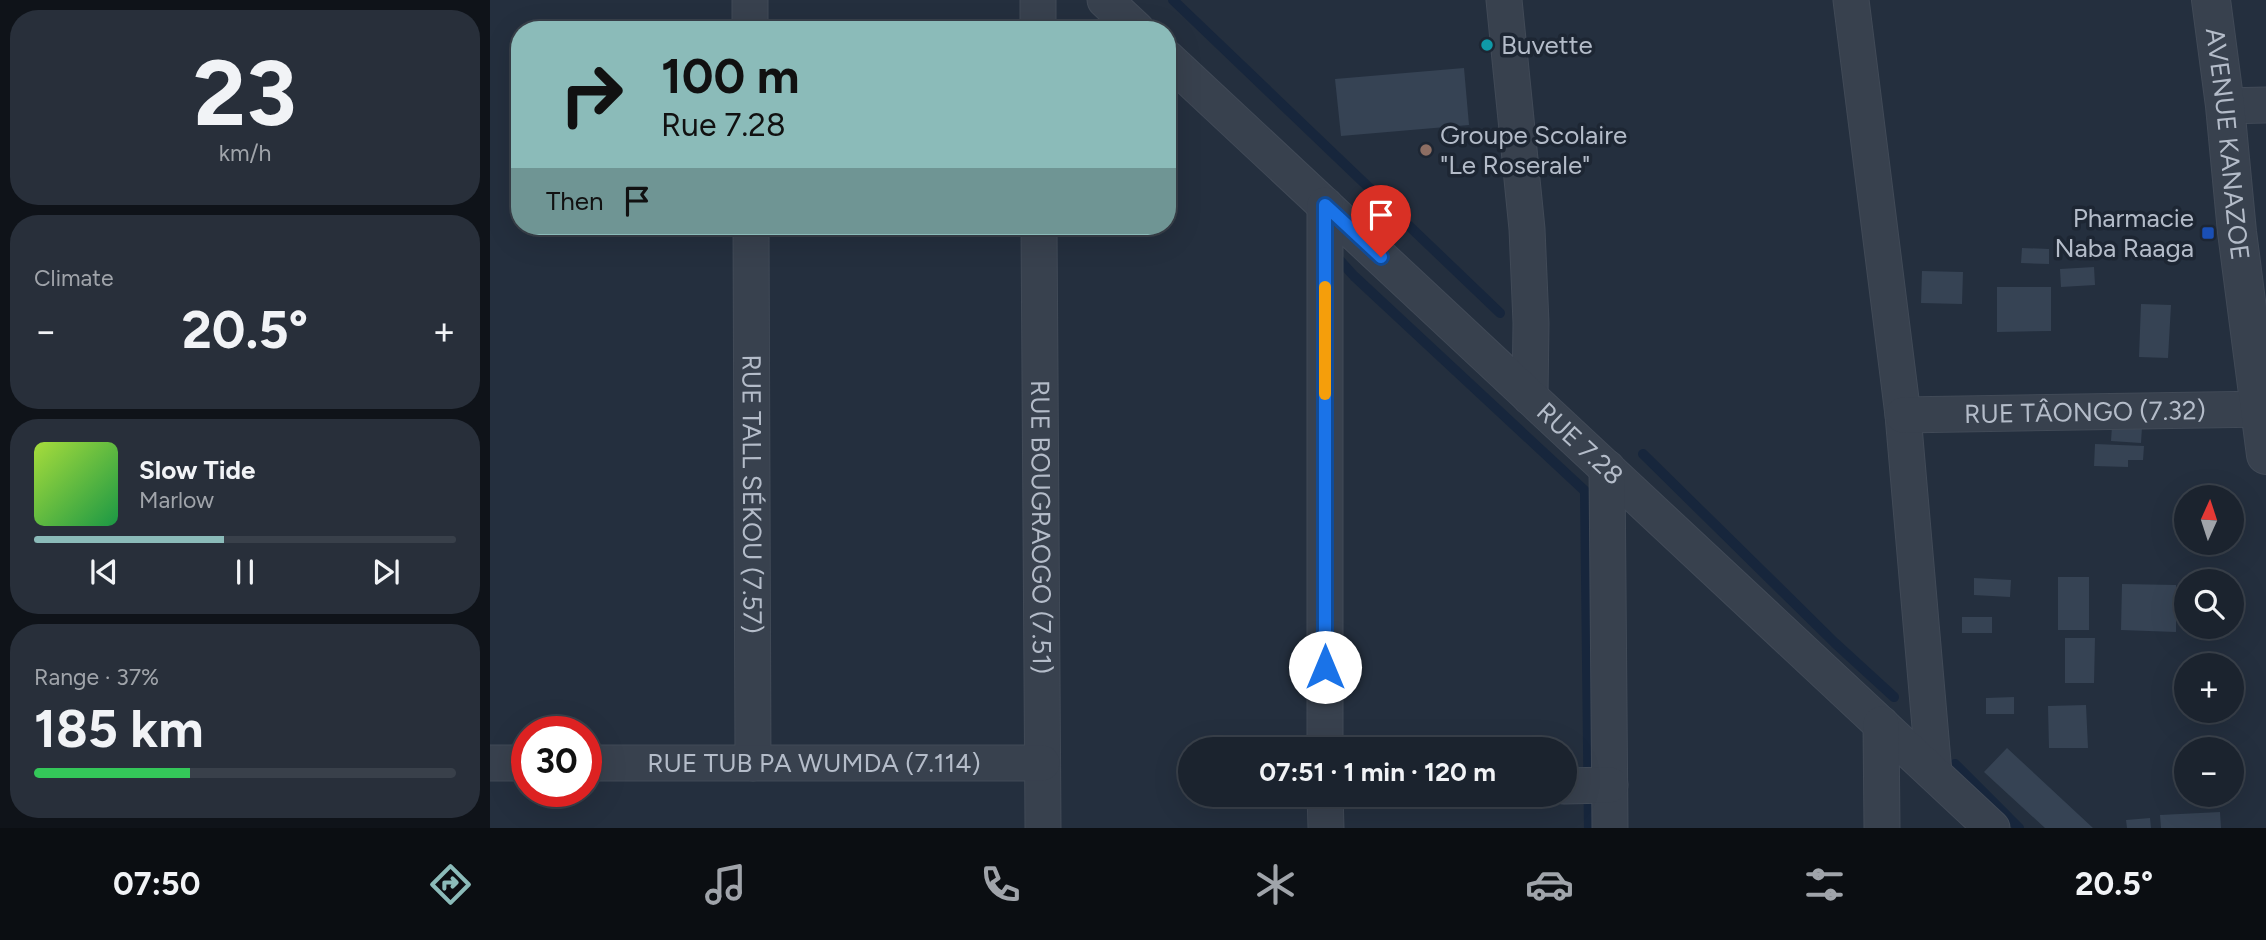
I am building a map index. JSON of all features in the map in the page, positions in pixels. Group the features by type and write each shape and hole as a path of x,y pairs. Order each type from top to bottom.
{"street":[{"path":"750,0 750,21"},
{"path":"1038,0 1038,21"},
{"path":"1105,0 1127,21"},
{"path":"1504,0 1527,229 1531,397"},
{"path":"1851,0 1903,415 1934,773"},
{"name":"AVENUE KANAZOE","path":"2211,0 2225,106 2237,232 2263,409 2266,455"},
{"name":"RUE 7.28","path":"1176,66 1992,828"},
{"path":"2225,106 2266,105"},
{"path":"1325,205 1325,737"},
{"name":"RUE TALL SÉKOU (7.57)","path":"751,235 753,763"},
{"name":"RUE BOUGRAOGO (7.51)","path":"1039,235 1043,828"},
{"name":"RUE TÂONGO (7.32)","path":"1903,415 2263,409"},
{"path":"1607,468 1610,828"},
{"path":"1881,724 1881,828"},
{"path":"490,762 511,763"},
{"name":"RUE TUB PA WUMDA (7.114)","path":"602,763 1042,763"},
{"path":"1577,786 1610,785"},
{"path":"1325,807 1326,828"}],"building":[{"path":"1464,68 1469,125 1341,136 1335,79"},
{"path":"2022,248 2049,249 2049,264 2021,263"},
{"path":"2094,267 2095,285 2061,287 2060,269"},
{"path":"1922,271 1963,272 1962,304 1921,303"},
{"path":"1997,287 2051,287 2051,331 1997,332"},
{"path":"2141,304 2171,305 2168,358 2139,357"},
{"path":"2112,426 2142,427 2141,443 2111,441"},
{"path":"2095,444 2144,446 2143,460 2128,460 2128,467 2094,466"},
{"path":"2058,577 2089,577 2089,630 2058,630"},
{"path":"1974,578 2011,580 2010,597 1974,595"},
{"path":"2122,584 2174,585 2174,632 2121,630"},
{"path":"1962,617 1992,617 1992,633 1962,633"},
{"path":"2065,638 2095,638 2094,683 2065,683"},
{"path":"2014,697 2014,714 1986,714 1986,698"},
{"path":"2086,705 2088,748 2049,748 2048,706"},
{"path":"2007,748 2093,828 2045,828 1984,772"},
{"path":"2220,812 2221,828 2161,828 2160,815"},
{"path":"2150,818 2151,828 2127,828 2126,820"}],"waterway":[{"path":"1173,0 1500,313"},
{"path":"1334,254 1354,276 1585,491 1589,828"},
{"path":"1643,454 1835,643 1894,697"},
{"path":"1955,764 2019,828"}],"slow traffic":[{"path":"1325,287 1325,394"}],"place":[{"name":"Buvette","path":"1487,45"},
{"name":"Groupe Scolaire \"Le Roserale\"","path":"1426,150"},
{"name":"Pharmacie Naba Raaga","path":"2208,233"}],"route":[{"path":"1325,667 1325,205 1381,257"}]}
